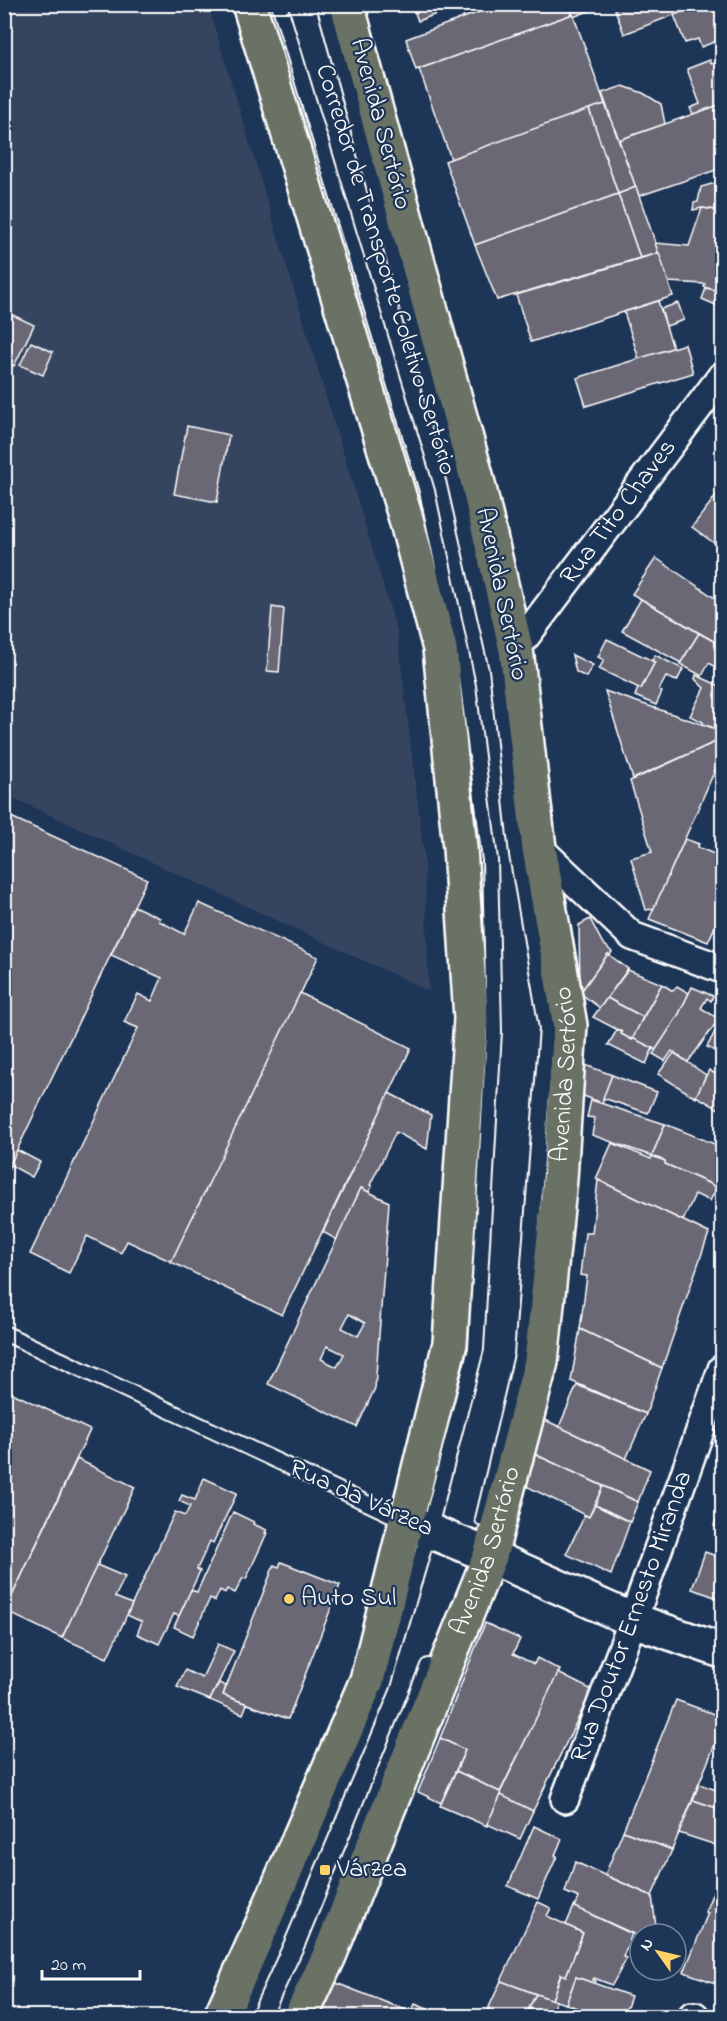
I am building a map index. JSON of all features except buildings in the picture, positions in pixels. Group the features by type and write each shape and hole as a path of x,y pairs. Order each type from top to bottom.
{"main road":[{"path":"221,2016 367,1680 417,1526 450,1343 471,1018 460,848 440,649 406,519 249,4"},
{"name":"Avenida Sertório","path":"301,2016 329,1956 480,1546 541,1362 560,1179 570,1025 476,475 347,4"}],"street":[{"name":"Rua Tito Chaves","path":"506,659 723,376"},
{"path":"539,848 632,936 723,969"},
{"name":"Rua Doutor Ernesto Miranda","path":"565,1799 633,1620 723,1369"},
{"name":"Rua da Várzea","path":"417,1526 480,1546 633,1620 723,1651"}],"lane":[{"name":"Corredor de Transporte Coletivo Sertório","path":"241,2016 279,1933 383,1686 417,1526 476,1349 494,1031 490,860 468,686 428,491 279,4"},
{"name":"Corredor de Transporte Coletivo Sertório","path":"324,4 454,479 506,659 517,855 547,1028 522,1355 480,1546"},
{"name":"Rua da Várzea","path":"4,1333 417,1526"},
{"path":"281,2016 313,1948 432,1656"}],"shaded area":[{"path":"5,5 208,5 397,631 424,854 429,991 5,794"}],"place":[{"name":"Auto Sul","path":"289,1599"},
{"name":"Várzea","path":"325,1870"}]}
